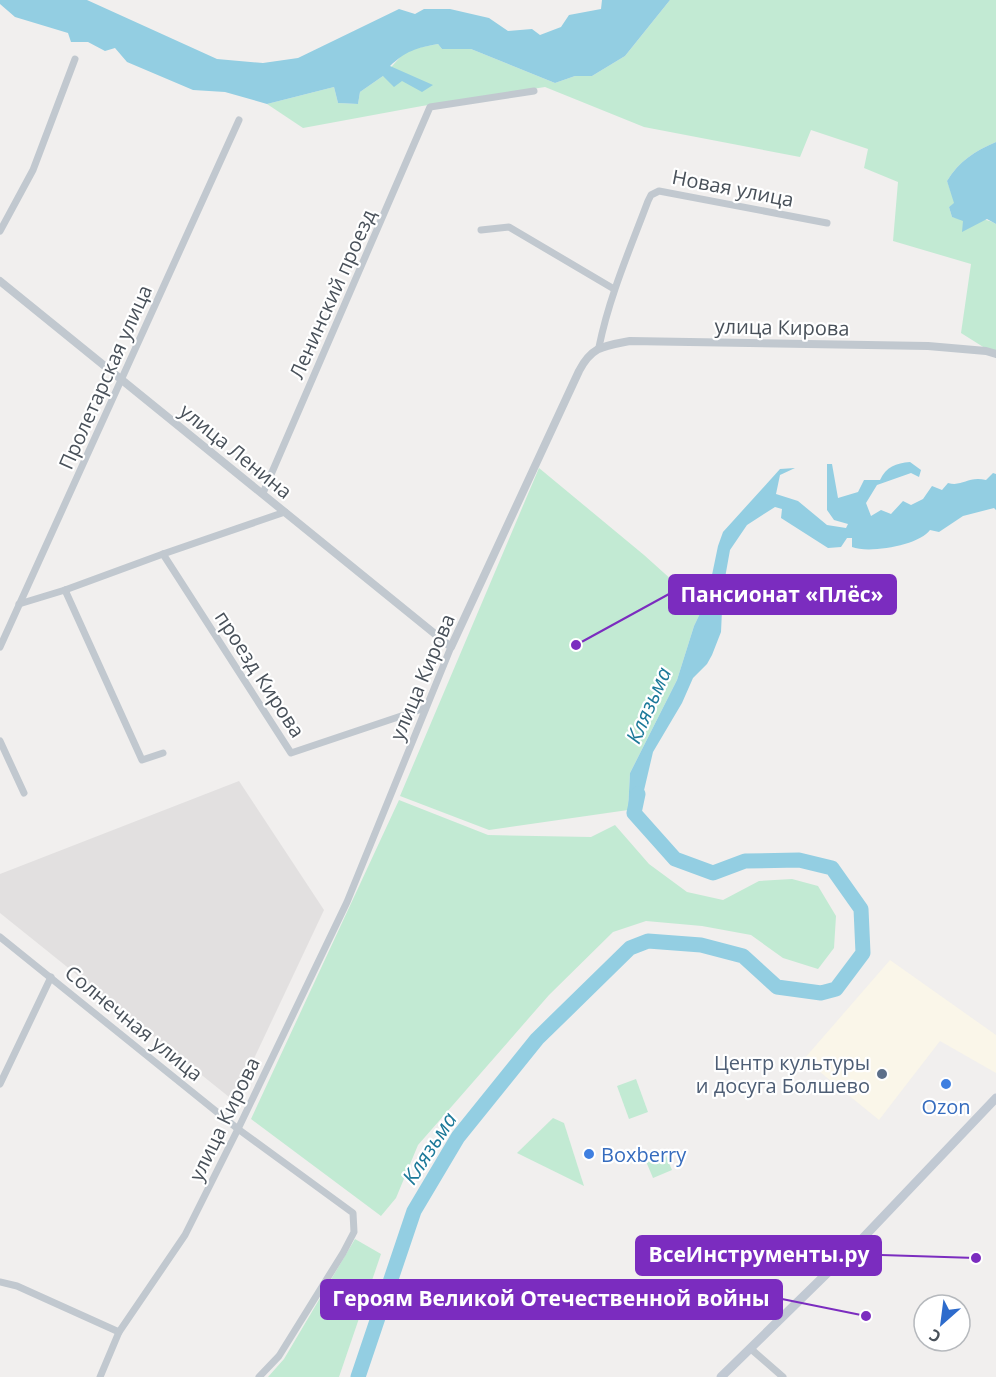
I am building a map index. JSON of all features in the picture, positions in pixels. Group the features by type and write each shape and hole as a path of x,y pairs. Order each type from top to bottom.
{"main road":[{"path":"721,1377 860,1241 996,1098"}],"street":[{"path":"0,231 33,170 75,59"},
{"name":"Ленинский проезд","path":"262,493 430,107 534,91"},
{"name":"Пролетарская улица","path":"0,647 239,120"},
{"name":"Новая улица","path":"599,347 605,316 614,289 648,201 655,192 826,223"},
{"path":"481,230 509,227 614,289"},
{"name":"улица Ленина","path":"0,281 452,647"},
{"name":"улица Кирова","path":"100,1377 119,1332 186,1235 347,902 425,708 586,357 599,347 630,341 928,346 986,351 996,354"},
{"path":"19,604 65,590 285,512"},
{"name":"проезд Кирова","path":"163,554 291,753 425,708"},
{"path":"65,590 142,760 163,753"},
{"path":"0,741 24,793"},
{"name":"Солнечная улица","path":"0,937 238,1129 353,1213 354,1232 343,1253 279,1356 260,1377"},
{"path":"0,1084 51,977"},
{"path":"0,1282 17,1286 119,1332"},
{"path":"751,1349 783,1377"}],"shaded area":[{"path":"239,781 324,910 234,1101 0,913 0,874"},
{"path":"890,960 996,1035 996,1073 940,1041 879,1120 804,1059"}],"green space":[{"path":"670,0 996,0 996,142 968,157 947,181 955,203 949,207 952,217 985,220 996,224 996,355 961,333 971,264 893,241 898,182 864,168 868,149 811,130 800,157 644,127 545,87 422,106 303,128 267,104 334,87 338,103 358,104 360,92 383,76 404,53 438,44 442,49 471,49 555,83 575,76 592,76 625,56"},
{"path":"539,468 644,555 703,608 694,626 677,680 630,773 628,810 489,830 400,796"},
{"path":"399,800 488,835 591,837 615,825 649,864 687,892 723,900 759,881 792,879 818,886 836,916 834,948 818,969 783,958 751,935 702,926 646,921 613,932 549,995 418,1145 396,1198 381,1216 251,1119"},
{"path":"636,1079 648,1112 629,1119 617,1086"},
{"path":"553,1118 564,1123 584,1186 517,1153"},
{"path":"664,1151 672,1170 653,1178 645,1159"},
{"path":"355,1239 381,1254 339,1377 268,1377 284,1359"}],"water":[{"path":"0,0 87,0 217,59 263,63 298,58 399,9 415,14 424,9 450,9 489,18 508,31 532,29 540,35 561,27 569,15 601,9 602,0 670,0 625,56 592,76 575,76 555,83 471,49 442,49 438,44 412,51 390,66 433,85 422,92 402,81 394,87 383,76 360,92 358,104 338,103 334,87 267,104 225,92 193,90 127,62 115,48 105,51 88,42 71,42 68,33 15,17 0,4"},
{"path":"996,142 996,224 987,219 962,232 963,221 952,217 949,207 954,203 947,181 968,157"},
{"path":"910,462 921,470 919,477 911,473 877,485 866,503 871,516 881,510 891,514 903,501 911,505 923,499 932,486 942,490 948,483 958,484 974,479 986,480 993,473 996,474 996,510 994,508 963,516 939,532 930,530 916,540 882,549 852,547 852,538 847,538 841,547 828,548 781,518 782,509 775,507 747,525 730,550 723,589 721,632 712,655 707,664 693,678 682,703 653,752 638,816 628,810 630,773 677,680 694,626 707,599 723,532 780,469 795,468 780,475 776,494 798,501 827,525 846,528 848,524 834,520 827,510 827,464 832,464 838,498 858,492 864,480 880,480 892,466"}],"waterway":[{"name":"Клязьма","path":"358,1377 414,1211 458,1137 537,1039 630,948 648,941 701,945 743,956 777,987 821,993 836,989 863,953 861,909 832,868 799,860 745,861 713,873 675,859 634,813 638,794"}],"place":[{"name":"Пансионат «Плёс»","path":"576,645"},
{"name":"Центр культуры и досуга Болшево","path":"882,1074"},
{"name":"Ozon","path":"946,1084"},
{"name":"Boxberry","path":"589,1154"},
{"name":"ВсеИнструменты.ру","path":"976,1258"},
{"name":"Героям Великой Отечественной войны","path":"866,1316"}]}
